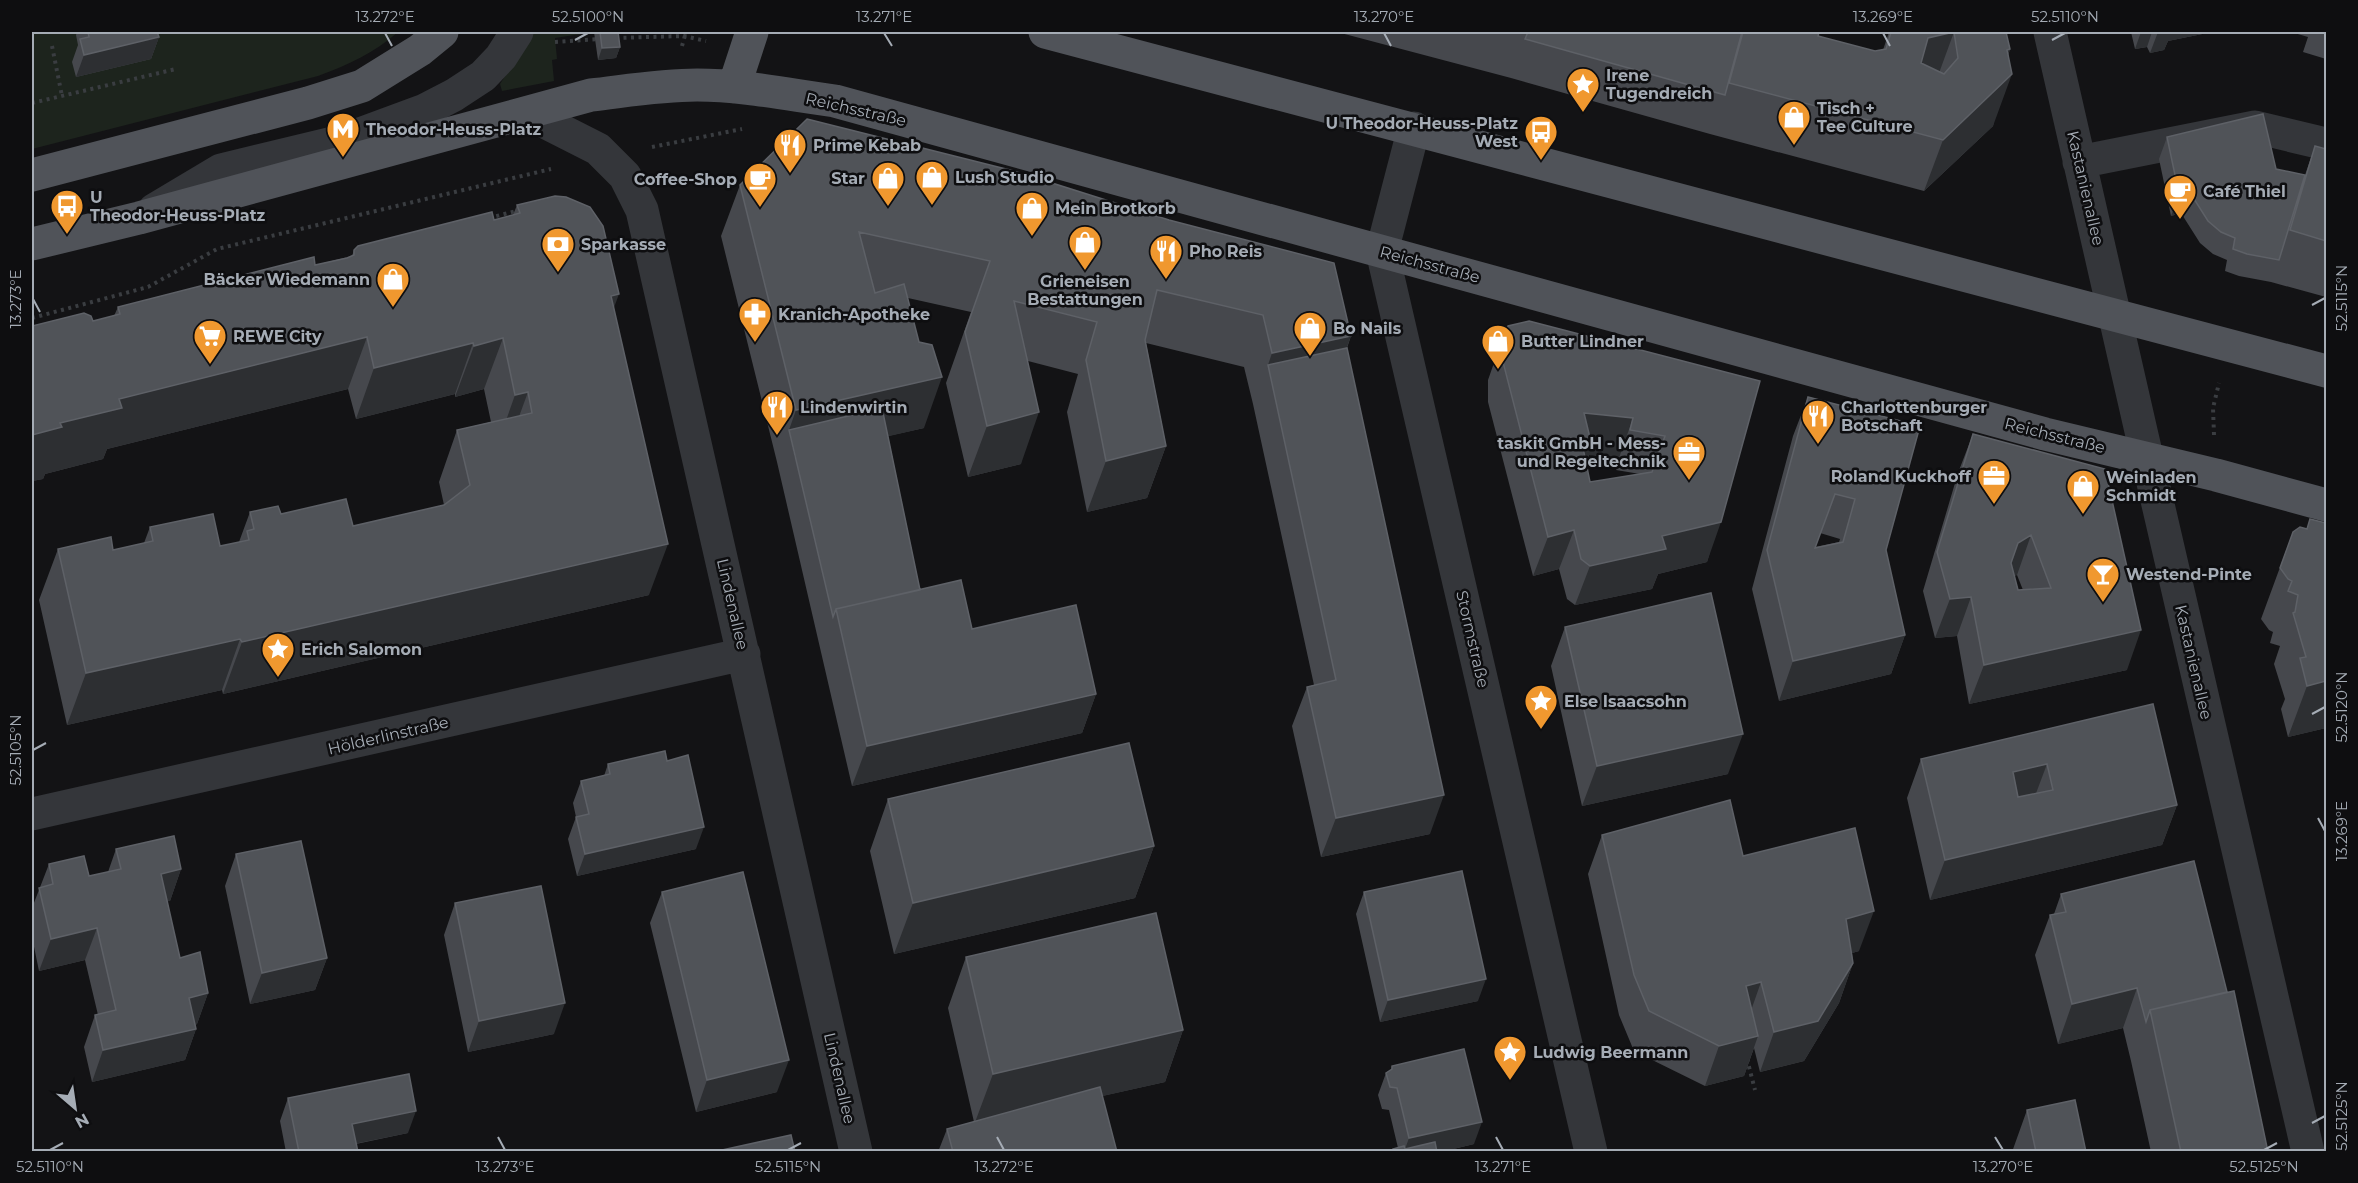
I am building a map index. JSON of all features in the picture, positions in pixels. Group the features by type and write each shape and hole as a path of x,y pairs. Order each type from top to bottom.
{"main road":[{"path":"32,175 308,103 362,86 400,63 442,32"},
{"path":"735,87 752,32"},
{"path":"1045,32 2326,371"},
{"name":"Reichsstraße","path":"527,113 591,95 655,87 698,85 735,87 835,101 2045,434 2326,505"},
{"path":"32,244 139,218 527,113"}],"street":[{"path":"139,218 221,170 341,141 425,110 483,76 501,57 517,32"},
{"name":"Kastanienallee","path":"2050,32 2308,1152"},
{"name":"Lindenallee","path":"527,113 598,149 625,176 642,210 856,1152"},
{"path":"2079,162 2255,127 2326,144"},
{"name":"Stormstraße","path":"1414,128 1382,251 1591,1152"},
{"name":"Hölderlinstraße","path":"32,814 744,654"}],"path":[{"path":"555,42 684,36 706,40"},
{"path":"52,46 62,96"},
{"path":"32,103 176,69"},
{"path":"32,318 148,287 217,249 562,166"},
{"path":"488,219 528,208"},
{"path":"2214,442 2213,408 2220,377"},
{"path":"1745,1050 1755,1090"}],"shaded area":[{"path":"32,32 398,32 360,58 318,76 32,149"},
{"path":"531,32 594,32 555,38 557,59 552,60 554,81 502,91 500,84 523,49"}],"building":[{"path":"88,32 157,32 159,37 84,55 80,39 89,37"},
{"path":"600,32 618,32 620,47 602,48"},
{"path":"1528,32 1742,32 1725,95 1525,39"},
{"path":"1743,32 1819,32 1818,36 1875,51 1886,49 1891,32 1954,32 2006,32 2012,74 1943,140 1729,83","holes":["1954,32 1958,58 1944,74 1921,63 1928,38"]},
{"path":"2263,114 2276,169 2305,175 2279,260 2233,249 2235,238 2221,232 2208,221 2189,191 2179,194 2167,137"},
{"path":"807,119 1014,171 1169,220 1334,263 1351,336 1272,353 1263,315 1157,290 1145,340 1166,446 1106,461 1086,360 1097,322 1014,301 1039,412 987,426 965,332 990,261 859,232 875,293 904,284 919,342 932,345 942,377 796,410 740,185"},
{"path":"2315,146 2326,149 2326,241 2290,230"},
{"path":"555,196 566,197 590,207 603,226 619,294 611,296 668,544 242,642 240,639 86,673 58,549 111,537 113,550 153,541 150,527 213,514 220,546 249,540 247,531 254,529 250,512 278,506 281,514 346,499 353,526 444,505 470,485 457,430 532,413 528,392 515,395 503,338 474,346 473,343 374,368 367,337 119,399 122,408 60,423 62,427 32,435 32,326 84,313 91,316 93,321 120,314 118,307 314,257 315,265 347,258 354,255 354,250 358,246 492,212 494,220 520,213 517,205"},
{"name":"taskit GmbH - Mess- und Regeltechnik","path":"1529,321 1760,381 1721,522 1662,536 1666,549 1590,566 1581,559 1574,530 1548,537 1503,362 1502,340 1508,326","holes":["1584,413 1633,418 1630,430 1665,436 1652,472 1590,482 1583,448 1592,446"]},
{"path":"1347,348 1444,795 1336,818 1307,687 1336,680 1268,365"},
{"path":"1808,397 1920,426 1886,550 1905,635 1793,661 1767,550","holes":["1835,494 1855,499 1843,542 1815,548"]},
{"path":"882,408 920,590 836,609 833,617 789,430"},
{"path":"1973,434 2105,469 2141,630 1984,665 1971,597 1950,599 1937,552","holes":["2031,535 2051,588 2018,590 2011,563 2018,543"]},
{"path":"2310,519 2326,523 2326,681 2307,686 2300,658 2306,657 2293,613 2298,595 2288,591 2292,581 2280,568 2293,532 2300,527 2307,529"},
{"path":"961,580 972,629 1076,605 1096,694 867,746 836,609"},
{"path":"1711,593 1743,734 1597,766 1565,627"},
{"path":"2153,704 2177,805 1945,860 1921,759","holes":["2047,764 2053,790 2018,797 2013,772"]},
{"path":"1129,743 1154,846 913,903 888,799"},
{"path":"665,751 667,761 688,755 704,827 585,854 576,817 589,814 581,781 610,774 608,764"},
{"path":"1730,800 1743,856 1855,828 1874,911 1846,919 1853,963 1818,1021 1774,1032 1761,982 1746,986 1758,1036 1719,1046 1649,1011 1634,975 1602,835"},
{"path":"174,836 181,869 161,874 180,958 200,952 208,993 189,998 196,1029 103,1050 95,1015 116,1010 97,928 51,939 39,888 53,884 49,864 84,856 89,876 121,869 116,849"},
{"path":"301,841 327,958 262,973 236,854"},
{"path":"2194,861 2227,992 2150,1010 2146,1022 2137,988 2072,1004 2050,915 2066,912 2061,894"},
{"path":"1462,871 1486,979 1388,1000 1364,892"},
{"path":"743,872 789,1060 707,1080 662,892"},
{"path":"541,886 565,1003 479,1021 455,903"},
{"path":"1156,913 1183,1030 993,1074 966,957"},
{"path":"2234,991 2268,1152 2181,1152 2150,1010"},
{"path":"1464,1049 1482,1122 1409,1138 1397,1088 1390,1087 1386,1073 1392,1069 1392,1066"},
{"path":"409,1074 416,1111 352,1124 358,1152 299,1152 288,1098"},
{"path":"1100,1087 1117,1152 953,1152 947,1129"},
{"path":"2075,1100 2086,1152 2036,1152 2027,1110"},
{"path":"791,1135 795,1152 713,1152"},
{"path":"1435,1142 1437,1152 1394,1152 1393,1149 1404,1146 1405,1149"}],"place":[{"name":"Irene Tugendreich","path":"1583,113"},
{"name":"Tisch + Tee Culture","path":"1794,146"},
{"name":"Theodor-Heuss-Platz","path":"343,158"},
{"name":"U Theodor-Heuss-Platz West","path":"1541,161"},
{"name":"Prime Kebab","path":"790,174"},
{"name":"Lush Studio","path":"932,206"},
{"name":"Star","path":"888,207"},
{"name":"Coffee-Shop","path":"760,208"},
{"name":"Café Thiel","path":"2180,220"},
{"name":"U Theodor-Heuss-Platz","path":"67,235"},
{"name":"Mein Brotkorb","path":"1032,237"},
{"name":"Grieneisen Bestattungen","path":"1085,271"},
{"name":"Sparkasse","path":"558,273"},
{"name":"Pho Reis","path":"1166,280"},
{"name":"Bäcker Wiedemann","path":"393,308"},
{"name":"Kranich-Apotheke","path":"755,343"},
{"name":"Bo Nails","path":"1310,357"},
{"name":"REWE City","path":"210,365"},
{"name":"Butter Lindner","path":"1498,370"},
{"name":"Lindenwirtin","path":"777,436"},
{"name":"Charlottenburger Botschaft","path":"1818,445"},
{"name":"taskit GmbH - Mess- und Regeltechnik","path":"1689,481"},
{"name":"Roland Kuckhoff","path":"1994,505"},
{"name":"Weinladen Schmidt","path":"2083,515"},
{"name":"Westend-Pinte","path":"2103,603"},
{"name":"Erich Salomon","path":"278,678"},
{"name":"Else Isaacsohn","path":"1541,730"},
{"name":"Ludwig Beermann","path":"1510,1081"}]}
